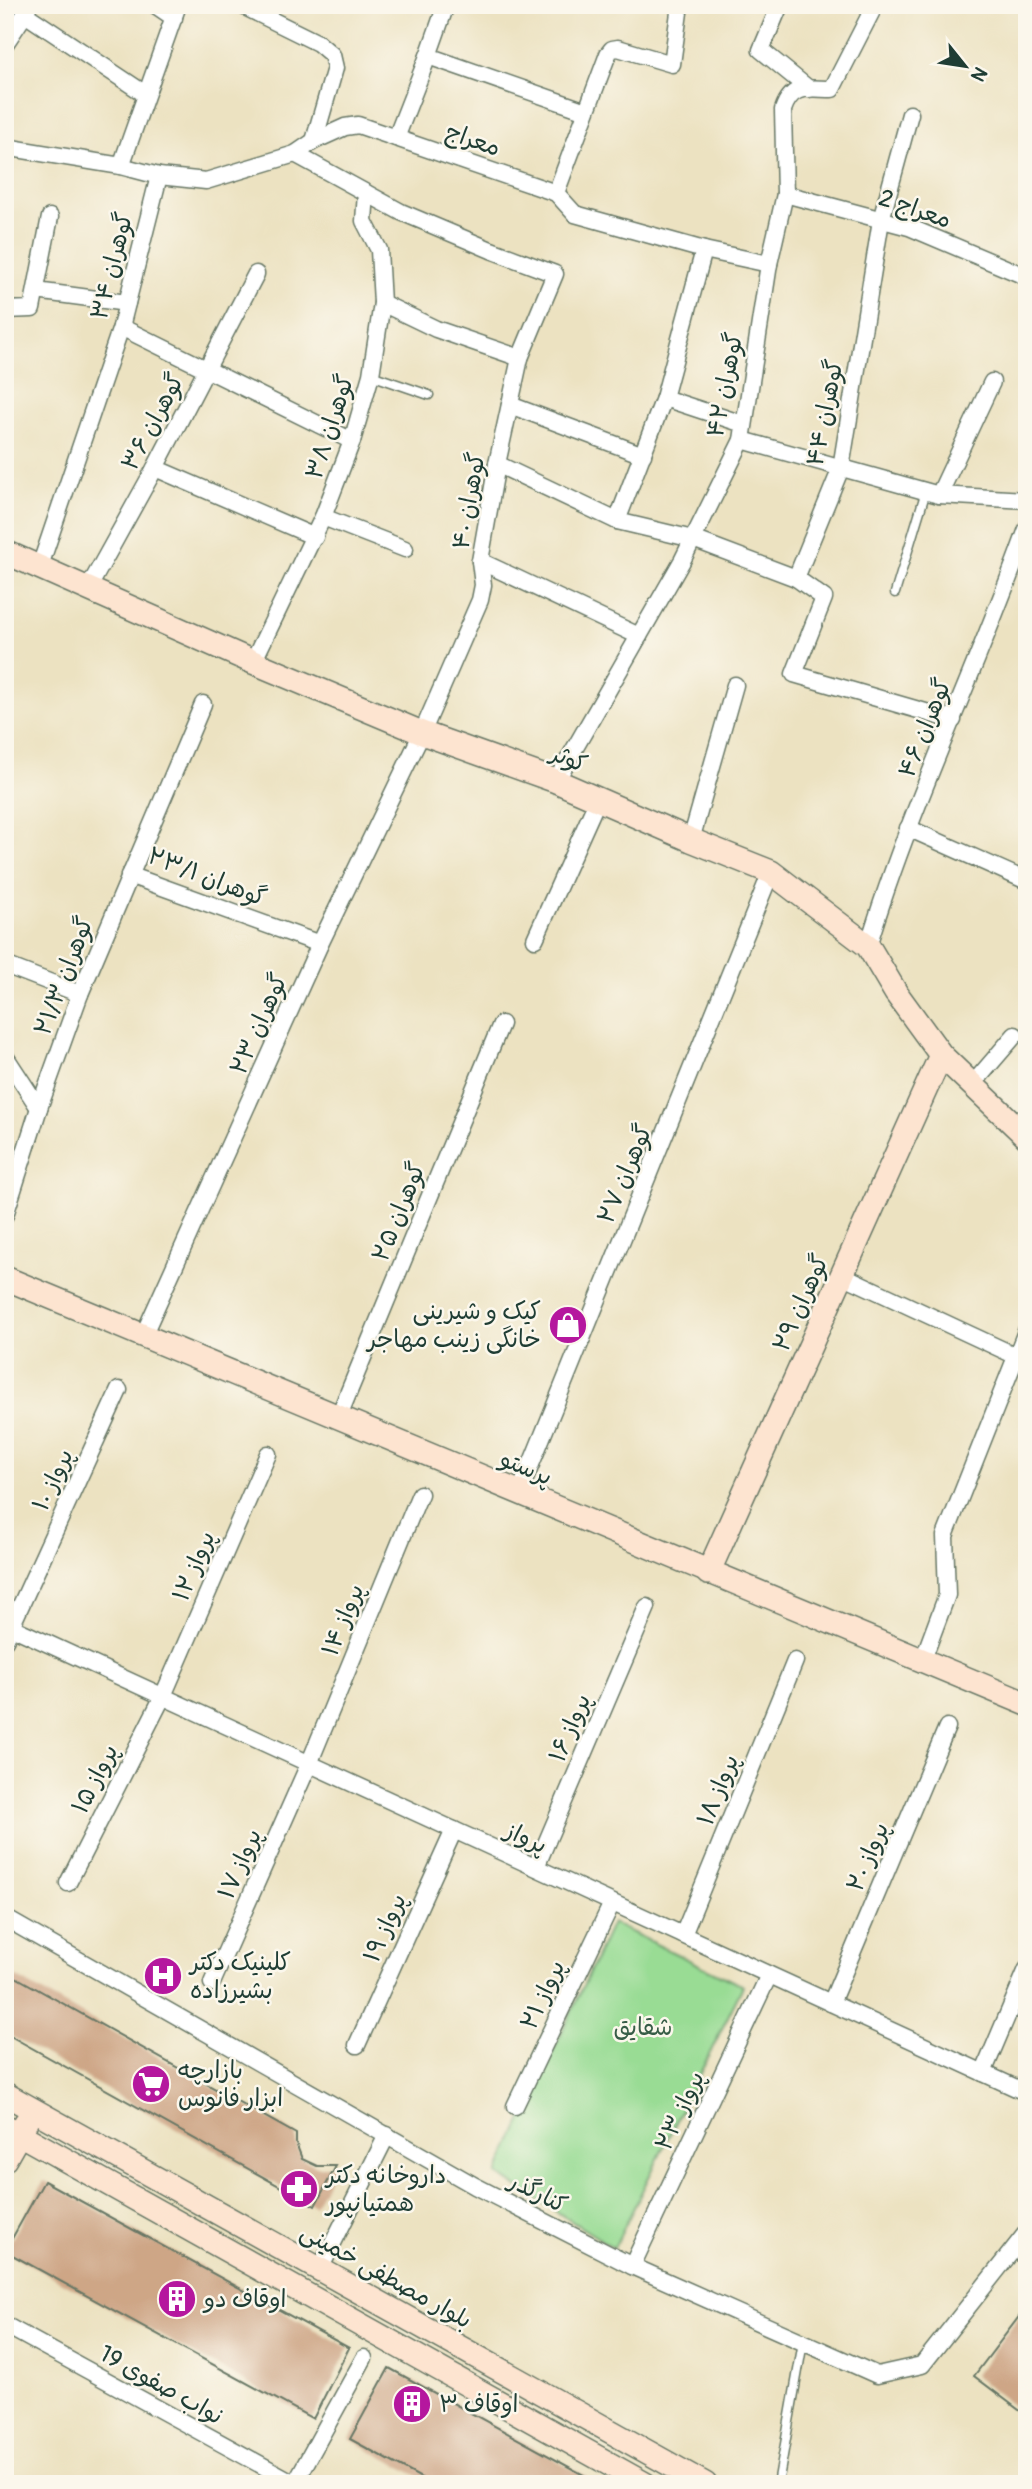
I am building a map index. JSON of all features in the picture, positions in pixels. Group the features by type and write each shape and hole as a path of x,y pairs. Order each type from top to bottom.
{"street":[{"path":"121,166 176,11 155,5"},
{"path":"241,5 318,43 332,55 335,68 314,141"},
{"path":"396,138 446,5"},
{"path":"556,193 608,54 612,49 618,48 672,64 680,5"},
{"path":"780,5 761,50 809,89"},
{"name":"گوهران ۴۲","path":"556,781 693,539 743,432 769,264 785,194 783,110 787,98 792,92 832,89 875,5"},
{"path":"5,44 27,10 145,94"},
{"path":"428,56 586,111"},
{"name":"گوهران ۴۴","path":"796,578 841,468 881,220 910,114"},
{"name":"معراج","path":"159,176 206,181 295,154 314,141 345,127 358,125 556,193 575,214 704,250 769,264"},
{"path":"5,148 121,166 159,176"},
{"path":"295,154 366,193"},
{"name":"گوهران ۳۴","path":"40,566 121,327 159,176"},
{"name":"گوهران ۴۰","path":"366,193 439,228 555,274 520,358 480,561 483,584 480,600 422,733"},
{"name":"گوهران ۳۸","path":"253,662 323,517 352,441 372,375 382,303 379,250 364,220 366,193"},
{"name":"معراج 2","path":"785,194 909,227 1027,277"},
{"path":"5,310 32,309 50,217"},
{"path":"617,521 664,398 704,250"},
{"name":"گوهران ۳۶","path":"88,589 155,468 256,274"},
{"path":"36,291 127,303"},
{"path":"382,303 436,329 520,358"},
{"path":"121,327 352,441"},
{"path":"932,493 992,382"},
{"path":"664,398 743,432 841,468 932,493 1027,500"},
{"path":"510,405 643,455"},
{"path":"497,464 617,521 693,539 796,578 824,598 794,674 953,720"},
{"path":"155,468 314,537"},
{"path":"323,517 405,549"},
{"name":"گوهران ۴۶","path":"867,946 908,828 1023,551 1027,529"},
{"name":"کوثر","path":"5,552 253,662 422,733 556,781 771,872 867,946 896,993 941,1055 1027,1137"},
{"path":"480,561 639,636"},
{"path":"691,840 735,685"},
{"name":"گوهران ۲۳/۱","path":"203,704 129,875 320,944"},
{"name":"گوهران ۲۳","path":"143,1336 320,944 422,733"},
{"path":"534,939 598,799"},
{"path":"908,828 1027,881"},
{"name":"گوهران ۲۷","path":"519,1494 771,872"},
{"name":"گوهران ۲۱/۳","path":"5,1215 80,993 129,875"},
{"path":"5,965 80,993"},
{"name":"گوهران ۲۵","path":"338,1418 501,1024"},
{"path":"972,1085 1015,1035"},
{"name":"گوهران ۲۹","path":"708,1573 941,1055"},
{"path":"5,1056 39,1108"},
{"path":"842,1275 1016,1356"},
{"name":"پرستو","path":"5,1278 1027,1704"},
{"path":"922,1662 947,1595 945,1536 1027,1329"},
{"name":"پرواز ۱۰","path":"7,1630 120,1390"},
{"name":"پرواز ۱۲","path":"163,1696 268,1454"},
{"name":"پرواز ۱۴","path":"309,1764 420,1494"},
{"name":"پرواز ۱۶","path":"536,1867 647,1607"},
{"name":"پرواز","path":"7,1630 163,1696 1027,2093"},
{"name":"پرواز ۱۸","path":"683,1935 795,1661"},
{"name":"پرواز ۱۵","path":"68,1883 163,1696"},
{"name":"پرواز ۲۰","path":"831,2003 947,1727"},
{"name":"پرواز ۱۷","path":"212,1983 309,1764"},
{"name":"پرواز ۱۹","path":"358,2045 454,1830"},
{"name":"پرواز ۲۱","path":"516,2106 612,1903"},
{"name":"کنارگذر","path":"5,1918 475,2186 632,2266 877,2375 922,2365 1027,2232"},
{"path":"983,2073 1027,1969"},
{"name":"پرواز ۲۳","path":"632,2266 769,1975"},
{"name":"بلوار مصطفی خمینی","path":"6,2097 33,2109 705,2484"},
{"path":"5,2159 12,2130 33,2109"},
{"path":"12,2130 645,2484"},
{"path":"320,2269 387,2135"},
{"name":"نواب صفوی 19","path":"5,2326 295,2484"},
{"path":"295,2484 364,2358"}],"lane":[{"path":"372,375 429,395"},
{"path":"895,593 932,493"},
{"path":"778,2484 803,2342"}],"green space":[{"name":"شقایق","path":"612,1923 743,1986 614,2248 497,2174"}],"building":[{"name":"بازارچه ابزار فانوس","path":"5,1971 296,2134 296,2143 302,2159 317,2166 336,2166 315,2206 5,2033"},
{"name":"اوقاف دو","path":"44,2181 349,2348 313,2419 5,2251"},
{"path":"1027,2306 1027,2416 974,2376"},
{"name":"اوقاف ۳","path":"389,2368 600,2484 432,2484 350,2439"}],"place":[{"name":"کیک و شیرینی خانگی زینب مهاجر","path":"568,1325"},
{"name":"کلینیک دکتر بشیرزاده","path":"163,1976"},
{"name":"بازارچه ابزار فانوس","path":"151,2084"},
{"name":"داروخانه دکتر همتیانپور","path":"299,2189"},
{"name":"اوقاف دو","path":"177,2299"},
{"name":"اوقاف ۳","path":"412,2404"}]}
